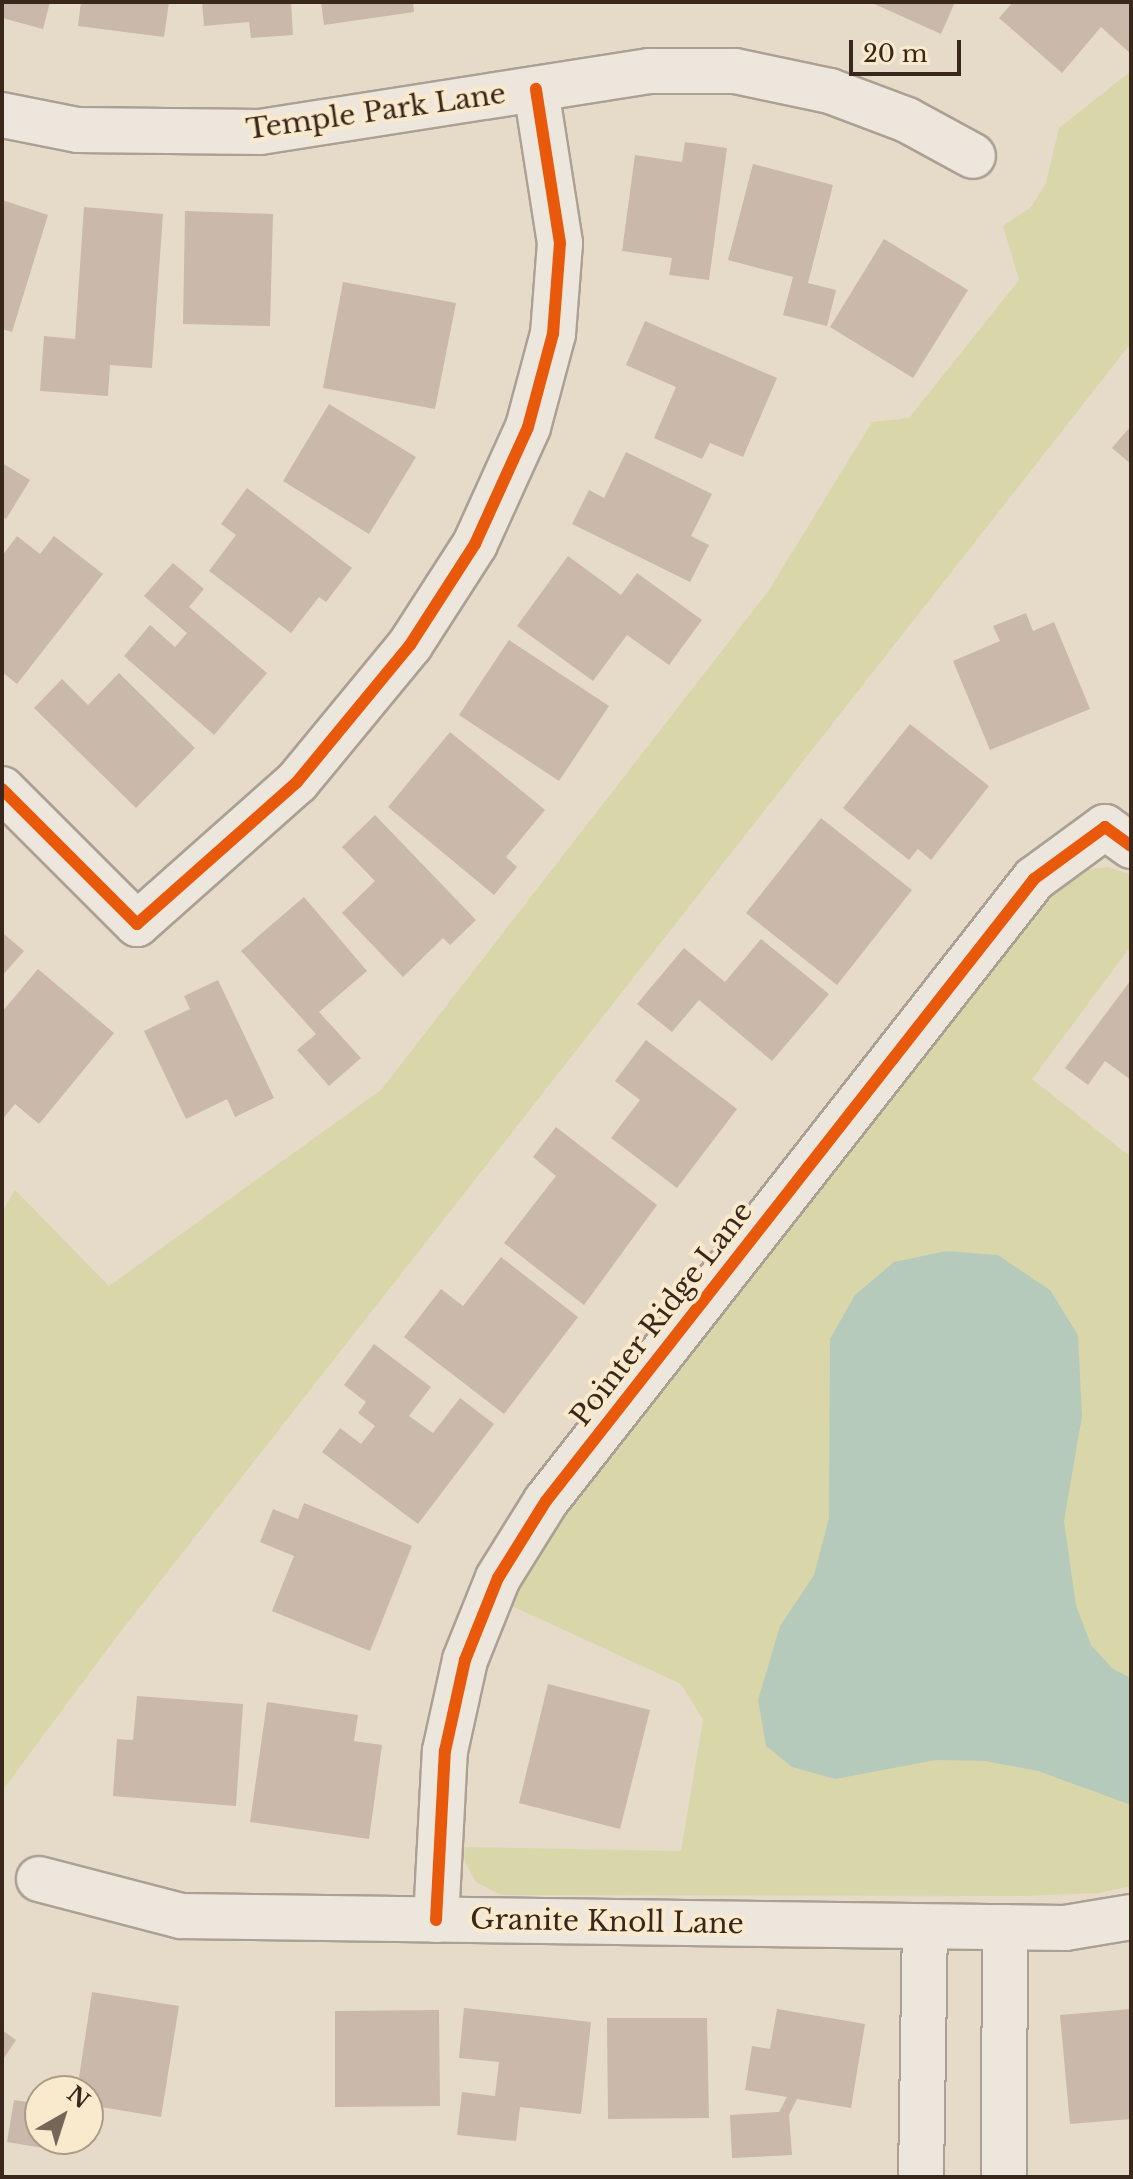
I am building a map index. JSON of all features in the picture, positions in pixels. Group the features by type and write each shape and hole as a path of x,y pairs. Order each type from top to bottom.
{"street":[{"name":"Temple Park Lane","path":"2,115 78,130 260,132 649,71 735,71 830,91 907,120 973,156"},
{"path":"2,789 137,924 297,782 410,645 475,544 528,427 553,334 560,243 536,89"},
{"name":"Pointer Ridge Lane","path":"436,1920 445,1751 465,1660 498,1578 546,1501 1034,879 1118,836"},
{"name":"Granite Knoll Lane","path":"39,1879 181,1916 1065,1928 1131,1917"},
{"path":"921,2177 925,1927"},
{"path":"1004,2177 1005,1927"}],"shaded area":[{"path":"1131,71 1131,343 118,1635 2,1791 2,1212 15,1190 109,1286 381,1090 769,590 872,422 909,418 1019,280 1003,226 1031,207 1046,183 1059,128"},
{"path":"1108,867 1131,875 1131,946 1032,1079 1131,1157 1131,1886 1100,1893 1024,1896 501,1895 476,1882 465,1862 464,1847 681,1851 703,1720 681,1684 510,1605 534,1558 561,1522 1058,884 1082,870"},
{"path":"946,1251 998,1255 1050,1290 1078,1335 1082,1416 1064,1521 1076,1605 1091,1645 1113,1669 1131,1678 1131,1805 1038,1771 985,1761 936,1760 835,1779 792,1767 766,1746 758,1700 780,1626 814,1575 829,1518 830,1339 855,1295 894,1262"}],"building":[{"path":"2,2 50,2 43,29 2,18"},
{"path":"81,2 169,2 164,37 78,26"},
{"path":"202,2 291,2 293,35 251,38 249,22 204,26"},
{"path":"321,2 413,2 414,12 324,25"},
{"path":"870,2 955,2 941,34"},
{"path":"1013,2 1131,2 1131,54 1101,27 1062,73 999,18"},
{"path":"685,142 727,148 709,280 669,275 672,258 622,251 635,155 682,162"},
{"path":"753,164 833,185 808,283 836,290 827,326 783,315 793,277 728,260"},
{"path":"2,200 48,215 12,332 2,329"},
{"path":"84,207 163,214 152,368 110,365 108,396 40,391 44,336 75,339"},
{"path":"185,211 273,214 270,326 183,324"},
{"path":"884,239 968,290 913,378 830,327"},
{"path":"343,282 456,303 435,409 323,388"},
{"path":"645,321 777,378 743,457 710,443 702,459 654,438 676,387 626,365"},
{"path":"329,404 416,457 369,534 283,481"},
{"path":"1131,426 1131,464 1112,448"},
{"path":"626,452 712,494 691,536 709,545 690,582 572,524 589,490 604,498"},
{"path":"2,463 30,480 6,519 2,517"},
{"path":"247,488 352,568 326,602 319,597 291,633 209,571 236,535 221,524"},
{"path":"17,536 40,554 54,536 103,574 17,684 2,672 2,556"},
{"path":"568,556 621,595 637,573 702,620 669,665 627,635 593,681 517,626"},
{"path":"173,563 204,589 189,607 267,673 214,735 124,656 150,625 175,647 187,633 144,596"},
{"path":"1026,613 1033,631 1054,622 1090,709 990,750 953,661 1000,641 993,626"},
{"path":"509,640 609,706 559,781 459,715"},
{"path":"119,673 195,748 136,808 34,708 62,679 88,705"},
{"path":"910,724 989,786 931,860 918,849 909,860 843,808"},
{"path":"450,732 545,810 506,857 517,867 494,895 388,807"},
{"path":"375,815 476,920 450,945 443,938 403,977 342,913 375,881 342,847"},
{"path":"821,818 912,890 837,985 746,913"},
{"path":"304,897 367,971 319,1012 361,1058 329,1086 297,1050 316,1034 241,951"},
{"path":"4,934 24,951 2,976 2,936"},
{"path":"761,939 829,994 772,1061 699,1000 672,1032 637,1004 684,948 725,982"},
{"path":"38,969 114,1033 39,1124 15,1104 2,1120 2,1012"},
{"path":"218,980 274,1098 235,1117 227,1099 186,1119 144,1031 190,1009 184,996"},
{"path":"1131,980 1131,1080 1105,1061 1088,1085 1065,1068"},
{"path":"646,1040 737,1109 677,1188 611,1138 640,1100 615,1081"},
{"path":"556,1127 657,1205 584,1305 504,1243 556,1176 533,1157"},
{"path":"501,1257 578,1317 504,1414 404,1337 441,1289 463,1306"},
{"path":"374,1344 431,1387 409,1416 433,1433 460,1398 494,1424 418,1524 322,1452 340,1428 361,1444 375,1426 358,1413 366,1402 344,1385"},
{"path":"304,1503 412,1546 370,1651 272,1611 294,1556 260,1542 273,1509 298,1519"},
{"path":"548,1684 650,1710 620,1829 519,1803"},
{"path":"137,1696 243,1704 236,1806 113,1796 117,1739 133,1740"},
{"path":"267,1702 358,1715 354,1741 382,1745 369,1839 250,1822"},
{"path":"92,1992 179,2006 161,2117 104,2108 104,2075 79,2075"},
{"path":"464,2008 591,2022 581,2114 520,2107 516,2141 457,2135 462,2092 495,2096 499,2062 459,2058"},
{"path":"777,2009 865,2024 851,2108 797,2099 789,2115 792,2155 732,2158 730,2115 779,2112 787,2097 745,2090 752,2046 770,2049"},
{"path":"1131,2009 1131,2119 1070,2124 1060,2015"},
{"path":"439,2010 440,2106 335,2107 335,2011"},
{"path":"607,2018 707,2018 709,2118 608,2119"},
{"path":"2,2030 16,2040 2,2061"},
{"path":"14,2100 24,2102 24,2145 7,2142"}],"cycle path":[{"path":"2,789 137,924 297,782 410,645 475,544 528,427 553,334 560,243 536,89"},
{"path":"436,1920 445,1751 465,1660 498,1578 546,1501 1034,879 1105,827 1131,846"}]}
